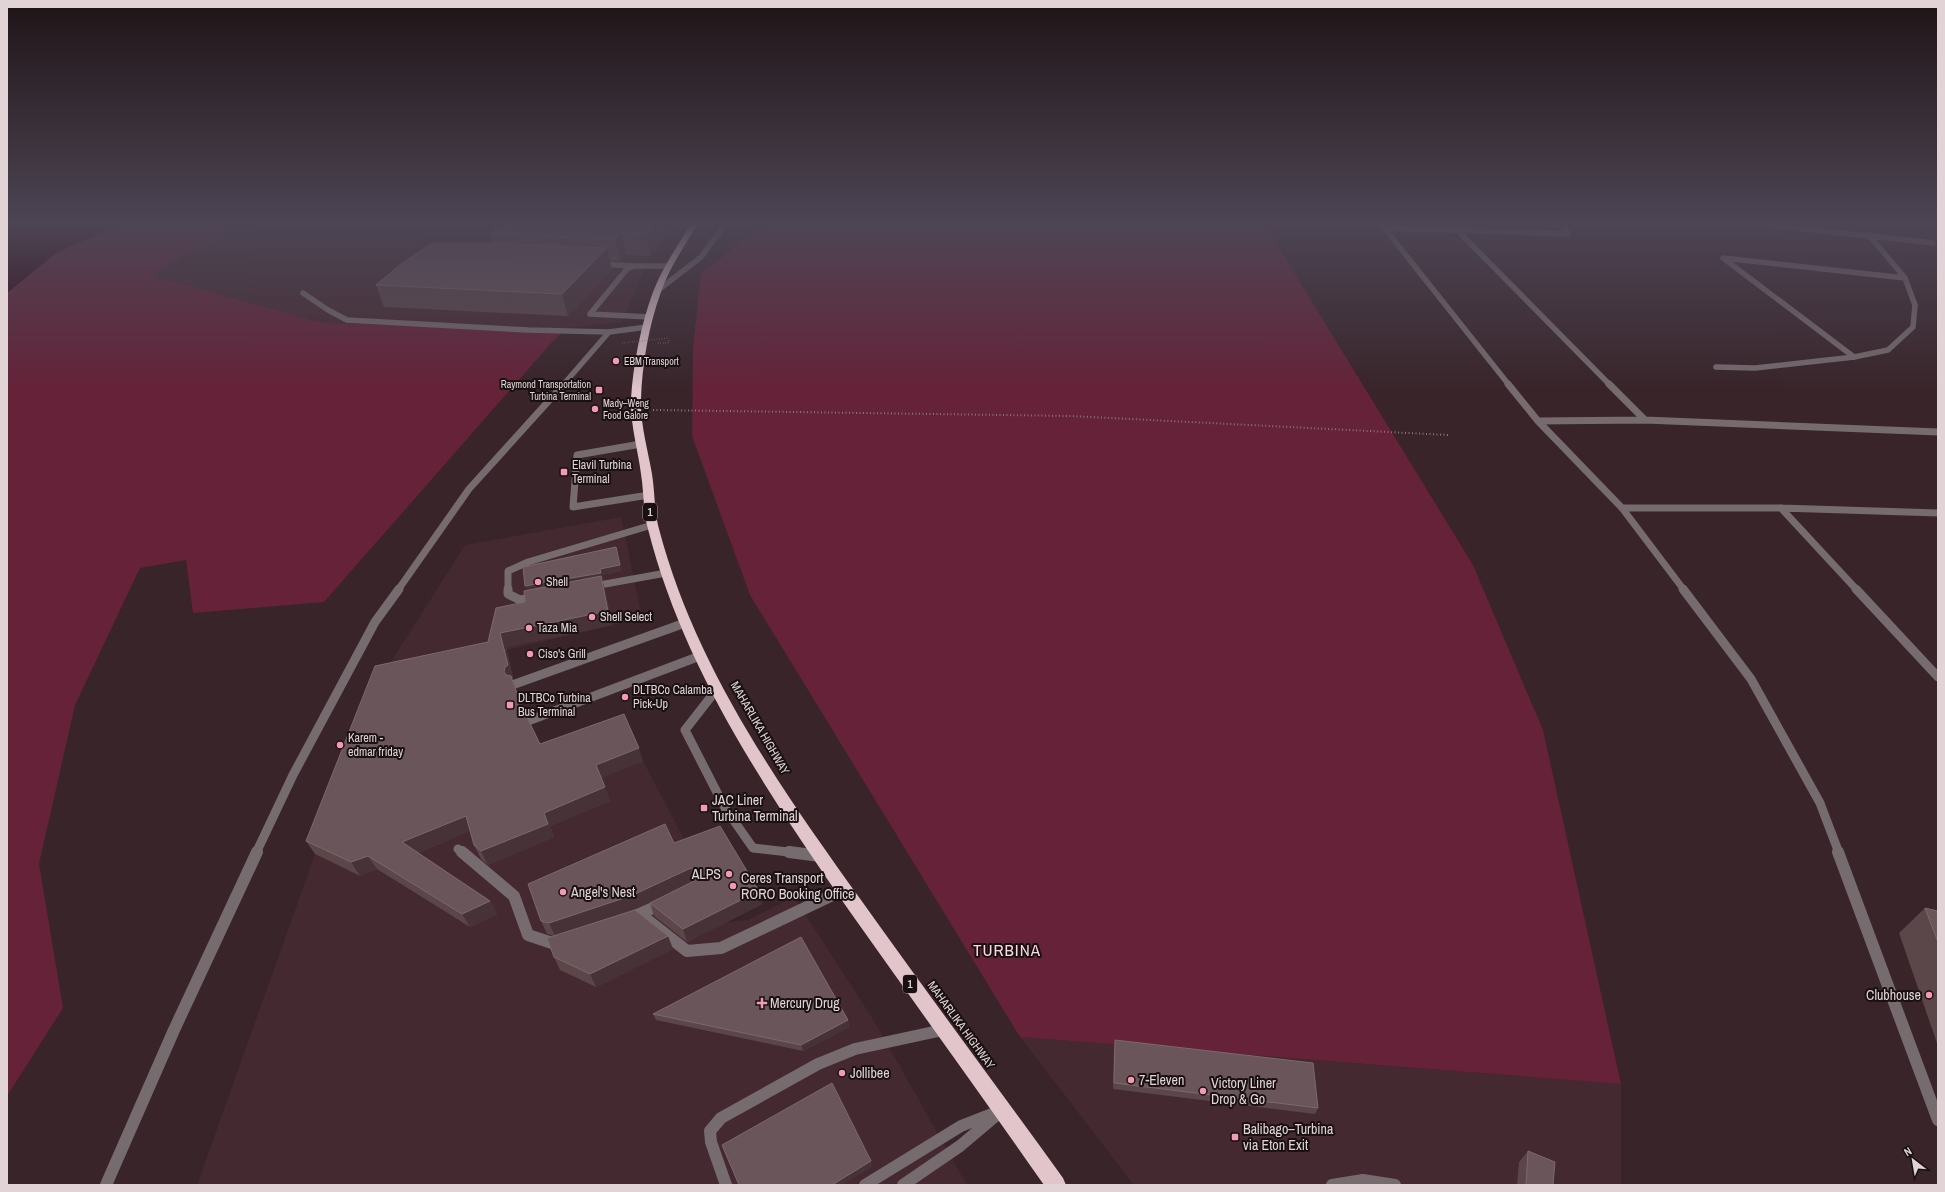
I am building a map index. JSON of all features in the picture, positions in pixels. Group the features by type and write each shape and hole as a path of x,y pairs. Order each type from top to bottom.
{"highway":[{"name":"MAHARLIKA HIGHWAY","path":"662,281 657,291 647,327 638,381 636,410 652,525 666,573 685,623 717,689 762,768 820,856 943,1030 1003,1110 1056,1185"}],"street":[{"path":"617,281 590,314 650,317"},
{"path":"657,291 670,281"},
{"path":"1426,281 1538,421 1622,508 1751,679 1820,803 1938,1120"},
{"path":"1507,281 1645,420"},
{"path":"1752,281 1854,357"},
{"path":"1716,367 1755,368 1854,357 1888,350 1914,327 1915,305 1906,281"},
{"path":"302,292 328,310 347,320 528,330 609,332 647,327"},
{"path":"106,1185 174,1030 293,775 375,622 469,489 609,332"},
{"path":"1538,421 1645,420 1938,432"},
{"path":"641,444 577,455 573,507 648,495"},
{"path":"1622,508 1781,508 1938,513"},
{"path":"1781,508 1938,677"},
{"path":"543,596 520,600 508,594 508,571 528,562 652,525"},
{"path":"589,587 666,573"},
{"path":"515,684 685,623"},
{"path":"528,721 700,656"},
{"path":"717,689 685,730 725,808 753,848 820,856"},
{"path":"458,849 514,896 528,935 555,944 569,940"},
{"path":"641,915 687,951 721,948 844,889"},
{"path":"619,922 641,915 674,898"},
{"path":"726,1185 711,1142 710,1131 721,1118 818,1064 855,1048 943,1030"},
{"path":"864,1185 961,1126 1003,1110"},
{"path":"903,1185 960,1146 1003,1110"},
{"path":"1332,1185 1339,1182 1382,1181 1395,1185"}],"path":[{"path":"622,343 669,338 668,343"},
{"path":"636,410 1071,416 1448,435"}],"shaded area":[{"path":"7,281 22,281 7,293"},
{"path":"22,281 169,281 323,323 554,329 568,327 553,341 324,602 193,613 186,560 140,568 75,705 39,864 63,1008 7,1096 7,293"},
{"path":"168,281 640,281 622,322 554,329 323,323"},
{"path":"700,281 1299,281 1473,565 1543,730 1621,1084 1020,1037 750,595 692,436 693,348"},
{"name":"Shell","path":"621,517 642,618 508,650 382,676 465,545"},
{"path":"643,761 728,922 748,920 794,897 874,1021 967,1185 197,1185 315,854 360,876"},
{"path":"1020,1037 1621,1084 1621,1185 1134,1185"}],"building":[{"path":"381,281 575,281 562,294 376,285"},
{"path":"616,547 620,565 600,569 601,573 525,586 523,567"},
{"path":"601,576 608,611 500,633 508,665 505,667 504,672 506,675 511,676 520,702 517,709 519,712 525,713 540,744 624,714 639,748 596,765 605,787 544,813 548,824 481,851 474,845 466,816 402,842 490,901 462,914 368,856 351,862 306,841 375,666 488,642 496,608 525,602 524,591"},
{"path":"665,824 674,843 720,826 759,891 683,929 650,903 694,881 697,875 694,869 691,868 633,895 549,923 541,921 528,884"},
{"path":"1925,908 1938,911 1938,942"},
{"path":"635,910 668,936 590,974 554,957 547,938"},
{"name":"Mercury Drug","path":"801,937 848,1020 801,1045 653,1014"},
{"path":"1115,1040 1313,1063 1318,1108 1114,1083"},
{"path":"832,1083 871,1161 832,1185 739,1185 722,1145"},
{"path":"1528,1151 1555,1162 1553,1185 1526,1185"}],"place":[{"name":"EBM Transport","path":"616,361"},
{"name":"Raymond Transportation Turbina Terminal","path":"599,390"},
{"name":"Mady–Weng Food Galore","path":"595,409"},
{"name":"Elavil Turbina Terminal","path":"564,472"},
{"name":"Shell","path":"538,582"},
{"name":"Shell Select","path":"592,617"},
{"name":"Taza Mia","path":"529,628"},
{"name":"Ciso's Grill","path":"530,654"},
{"name":"DLTBCo Calamba Pick-Up","path":"625,697"},
{"name":"DLTBCo Turbina Bus Terminal","path":"510,705"},
{"name":"Karem - edmar friday","path":"340,745"},
{"name":"JAC Liner Turbina Terminal","path":"704,808"},
{"name":"ALPS","path":"729,874"},
{"name":"Ceres Transport RORO Booking Office","path":"733,886"},
{"name":"Angel's Nest","path":"563,892"},
{"name":"Clubhouse","path":"1929,995"},
{"name":"Mercury Drug","path":"762,1003"},
{"name":"Jollibee","path":"842,1073"},
{"name":"7-Eleven","path":"1131,1080"},
{"name":"Victory Liner Drop & Go","path":"1203,1091"},
{"name":"Balibago–Turbina via Eton Exit","path":"1235,1137"}],"district":[{"name":"TURBINA","path":"1007,949"}]}
